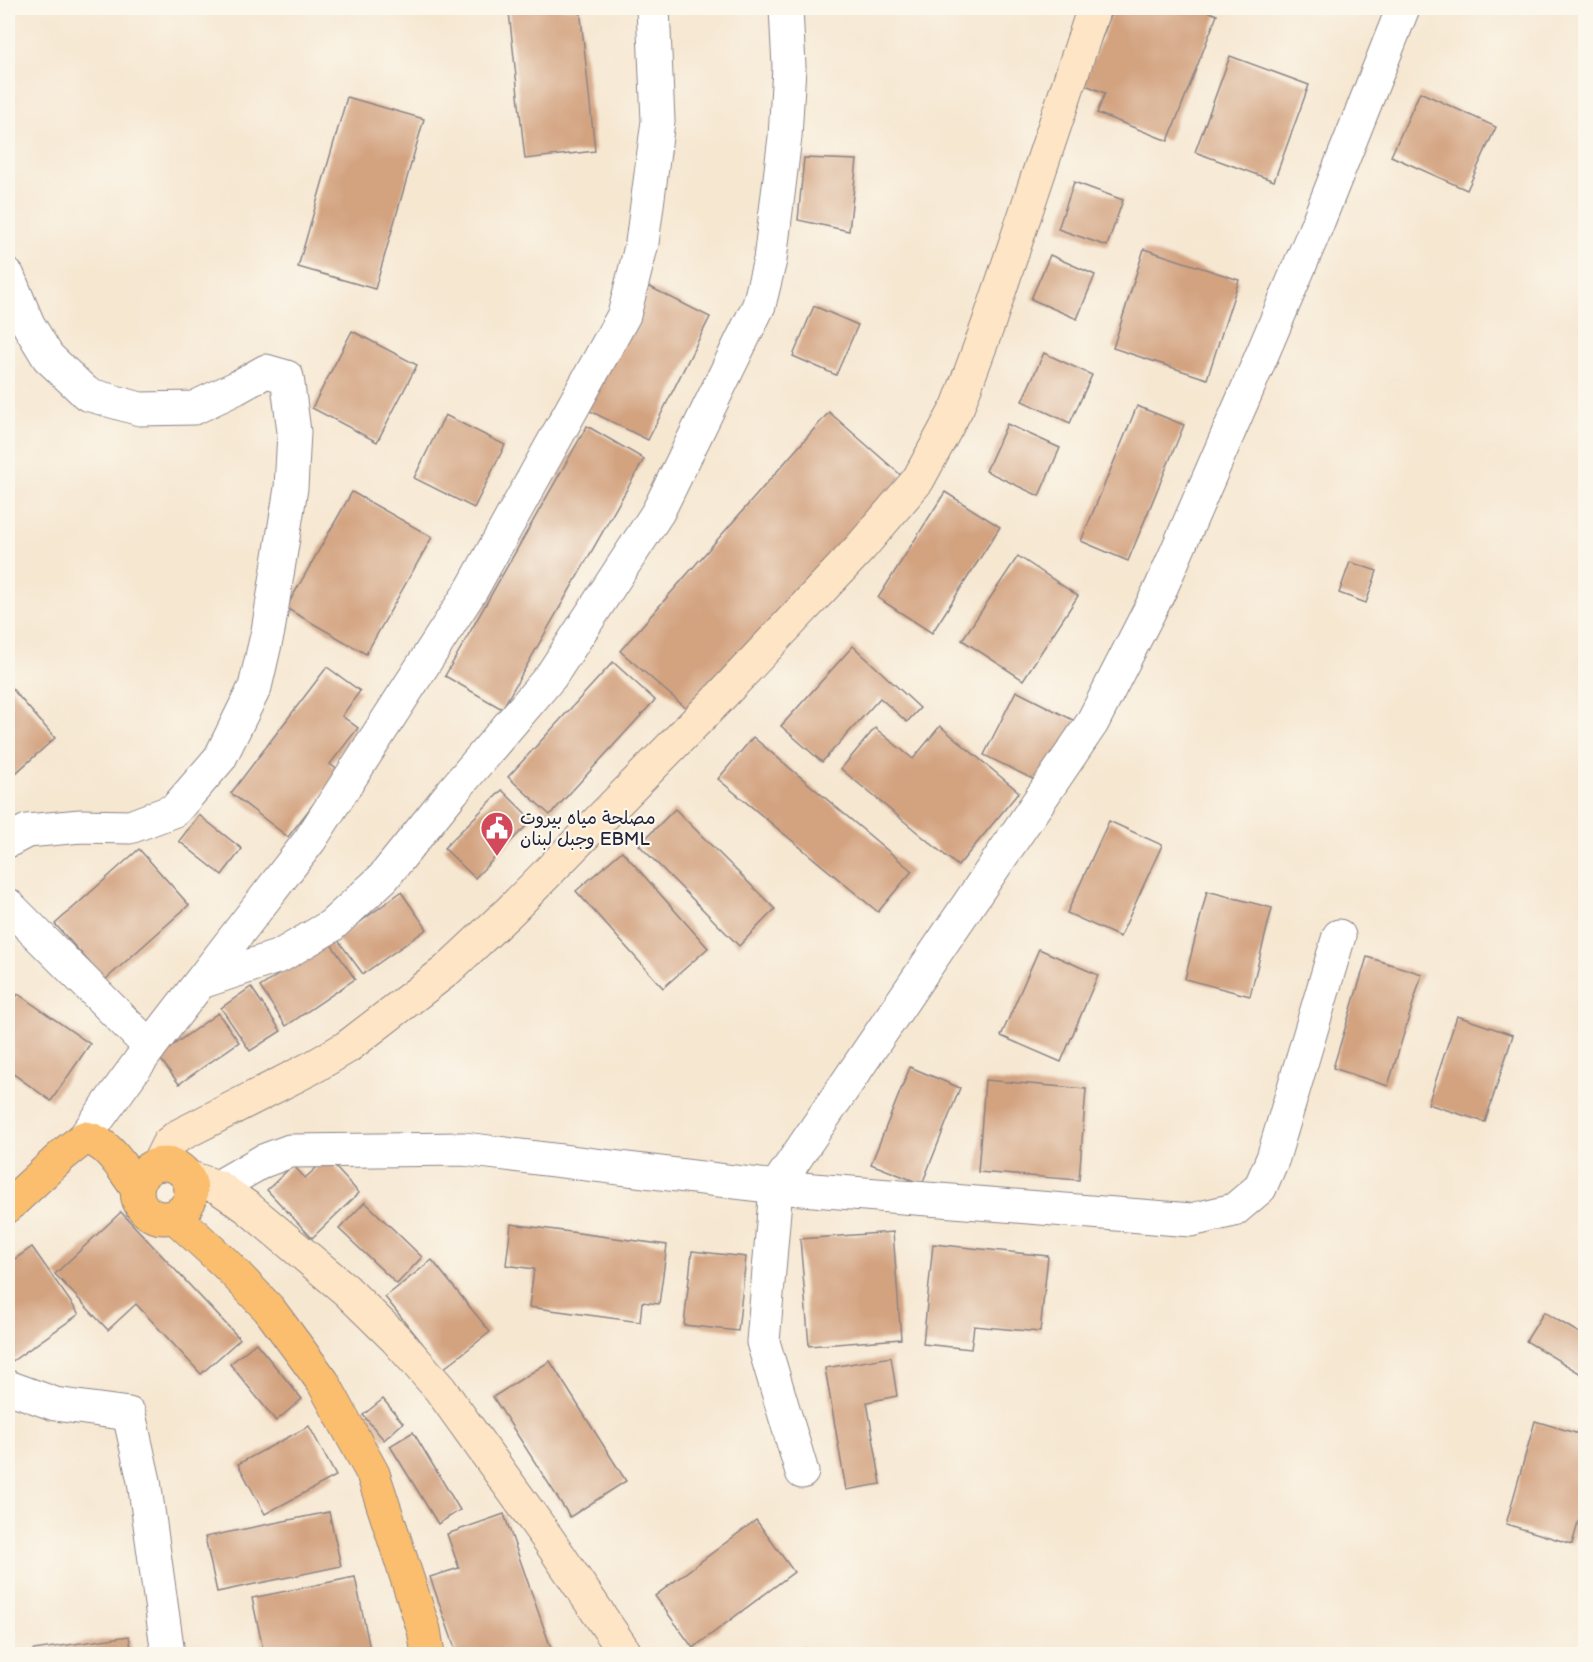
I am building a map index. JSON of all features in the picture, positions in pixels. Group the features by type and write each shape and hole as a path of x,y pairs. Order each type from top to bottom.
{"main road":[{"path":"203,1182 192,1185 189,1204 175,1216 164,1219 153,1216 144,1210 138,1200 147,1176 168,1144 178,1136 347,1047 446,971 510,911 721,696 861,547 918,480 958,406 1094,8"},
{"path":"8,1206 84,1138 94,1139 147,1176"},
{"path":"147,1176 175,1166 247,1207 373,1314 440,1389 548,1539 626,1654"},
{"path":"175,1216 226,1264 268,1309 323,1382 373,1474 423,1630 428,1654"}],"street":[{"path":"84,1138 150,1047 310,840 472,589 624,315 642,243 658,121 653,8"},
{"path":"201,982 280,956 332,926 383,878 453,791 551,676 658,512 759,305 770,260 785,137 789,67 786,8"},
{"path":"802,1472 764,1342 776,1188 1092,723 1161,588 1314,232 1402,8"},
{"path":"8,276 28,324 48,357 87,394 140,409 194,408 266,371 287,377 294,432 291,488 261,664 255,687 220,758 175,810 130,827 81,826 27,831 8,841"},
{"path":"8,905 150,1047"},
{"path":"203,1182 290,1151 464,1149 776,1188 1191,1220 1234,1210 1260,1188 1274,1158 1339,936"},
{"path":"8,1387 55,1404 129,1414 144,1481 168,1654"}],"building":[{"path":"530,8 580,8 595,151 525,159 509,12 531,10"},
{"path":"1114,8 1199,8 1217,15 1168,141 1097,113 1105,93 1083,84"},
{"path":"1230,56 1309,85 1274,181 1195,152"},
{"path":"1420,92 1496,127 1467,190 1391,156"},
{"path":"347,97 424,119 375,289 298,267"},
{"path":"804,158 857,160 849,231 798,220"},
{"path":"1074,182 1123,200 1107,246 1058,229"},
{"path":"1144,249 1239,280 1207,379 1113,348"},
{"path":"1050,255 1095,275 1077,319 1031,299"},
{"path":"646,285 710,317 648,440 584,408"},
{"path":"814,306 858,325 836,375 793,356"},
{"path":"352,331 417,365 377,442 312,408"},
{"path":"1044,353 1092,375 1070,423 1022,401"},
{"path":"1137,406 1184,425 1128,561 1081,541"},
{"path":"829,412 903,477 695,716 620,651"},
{"path":"445,415 505,445 474,508 414,478"},
{"path":"1007,424 1060,448 1039,496 986,471"},
{"path":"587,426 644,459 502,709 445,676"},
{"path":"352,492 432,537 366,654 286,608"},
{"path":"945,492 1000,527 932,633 878,598"},
{"path":"1018,556 1078,596 1023,680 962,640"},
{"path":"1350,562 1377,571 1366,603 1339,593"},
{"path":"853,646 920,708 907,722 880,698 822,762 781,726"},
{"path":"613,662 655,700 550,815 508,777"},
{"path":"327,667 360,691 342,716 358,728 330,764 339,771 288,837 231,793"},
{"path":"8,684 55,738 8,780"},
{"path":"1016,691 1079,723 1047,786 984,755"},
{"path":"940,726 1019,792 958,866 841,769 875,728 913,759"},
{"path":"753,737 912,871 878,912 718,779"},
{"path":"502,790 532,820 475,878 444,848"},
{"path":"675,809 775,909 739,946 639,845"},
{"path":"199,815 242,849 222,875 179,841"},
{"path":"1109,821 1162,845 1120,937 1067,913"},
{"path":"139,849 189,905 105,980 55,924"},
{"path":"622,851 708,948 663,988 576,891"},
{"path":"1207,891 1272,908 1250,996 1185,979"},
{"path":"401,892 427,929 363,974 337,939"},
{"path":"329,941 355,979 286,1026 260,987"},
{"path":"1039,949 1098,975 1061,1062 1001,1036"},
{"path":"1367,957 1422,974 1388,1086 1333,1068"},
{"path":"251,987 281,1031 250,1051 221,1008"},
{"path":"18,994 90,1044 51,1101 8,1070 8,1010"},
{"path":"218,1013 239,1042 179,1084 158,1056"},
{"path":"1457,1016 1513,1035 1485,1122 1428,1104"},
{"path":"910,1067 960,1088 922,1184 871,1164"},
{"path":"985,1080 1086,1089 1079,1180 978,1172"},
{"path":"327,1158 359,1193 312,1238 267,1190 293,1165 305,1178"},
{"path":"365,1202 422,1257 397,1284 339,1229"},
{"path":"121,1212 240,1339 201,1374 136,1304 108,1330 55,1274"},
{"path":"511,1224 667,1245 659,1304 642,1302 640,1322 529,1307 534,1269 506,1265"},
{"path":"893,1232 901,1339 809,1346 800,1239"},
{"path":"933,1244 1048,1256 1040,1332 974,1326 971,1349 923,1344"},
{"path":"32,1247 79,1314 11,1362 8,1358 8,1264"},
{"path":"692,1251 746,1257 738,1331 684,1325"},
{"path":"432,1260 490,1332 443,1369 385,1297"},
{"path":"1544,1312 1586,1337 1586,1377 1526,1341"},
{"path":"256,1343 302,1399 276,1421 230,1364"},
{"path":"891,1357 897,1396 867,1402 881,1484 846,1490 825,1368"},
{"path":"550,1361 626,1481 570,1517 493,1397"},
{"path":"383,1399 403,1423 384,1440 363,1415"},
{"path":"1535,1421 1586,1436 1586,1496 1572,1544 1506,1524"},
{"path":"309,1426 336,1476 265,1514 238,1464"},
{"path":"413,1432 460,1510 438,1524 390,1446"},
{"path":"329,1512 341,1566 217,1592 205,1537"},
{"path":"504,1514 553,1654 457,1654 430,1577 459,1568 447,1534"},
{"path":"756,1520 794,1572 693,1648 655,1596"},
{"path":"355,1577 371,1654 264,1654 252,1598"},
{"path":"129,1636 132,1654 34,1654 33,1650"},
{"path":"805,1648 809,1654 792,1654"}],"place":[{"name":"مصلحة مياه بيروت وجبل لبنان EBML","path":"497,857"}]}
